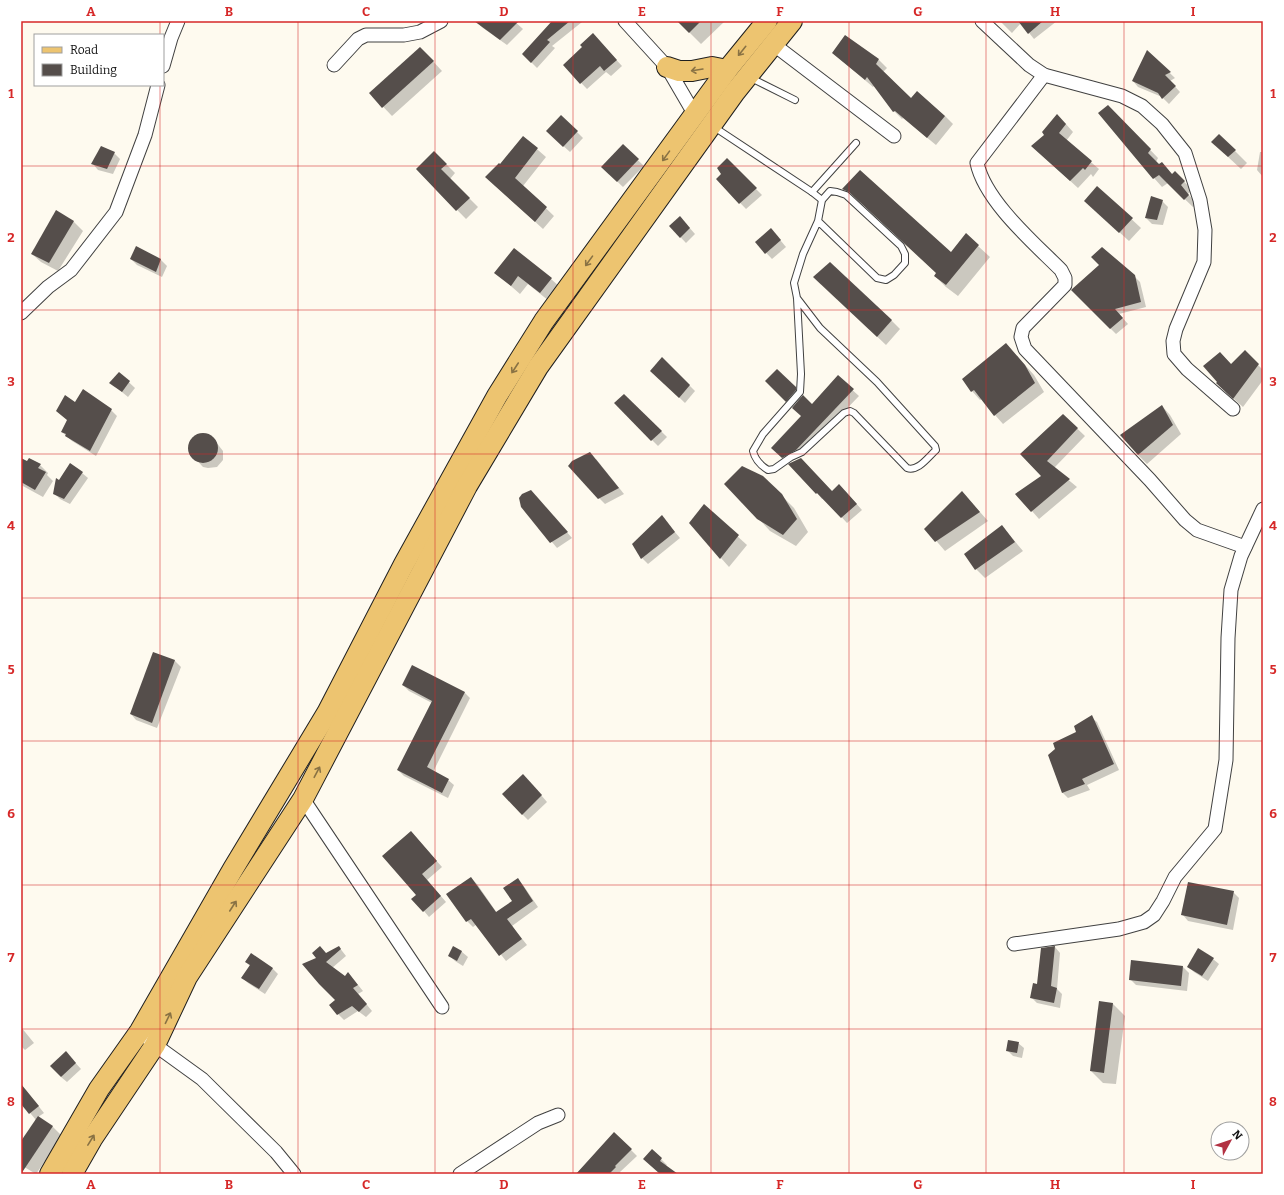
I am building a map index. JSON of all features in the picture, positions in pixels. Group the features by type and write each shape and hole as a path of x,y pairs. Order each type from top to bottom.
{"main road":[{"path":"72,1174 92,1140 155,1045 188,977 303,800 467,486 538,367 569,323 703,120 727,70 767,21"},
{"path":"50,1174 99,1089 140,1031 233,868 327,713 404,564 497,396 544,322 703,120 748,76 792,21"},
{"path":"667,67 679,71 712,67 727,70"}],"street":[{"path":"164,62 170,38 178,21"},
{"path":"334,65 358,39 366,35 404,35 420,32 441,21"},
{"path":"624,21 667,67 703,120"},
{"path":"982,21 1029,65 1044,76 1122,96 1142,106 1162,124 1185,153 1200,200 1205,230 1204,262 1176,329 1173,341 1174,354 1187,369 1233,409"},
{"path":"773,44 894,136"},
{"path":"1044,76 977,163 979,172 990,194 1020,230 1061,270 1065,278 1065,285 1023,328 1021,338 1025,349 1196,530 1245,547"},
{"path":"21,313 48,287 71,270 116,212 145,135 158,86"},
{"path":"1014,944 1119,929 1144,922 1154,915 1175,877 1216,829 1226,760 1228,638 1231,590 1241,556 1263,509"},
{"path":"303,800 442,1007"},
{"path":"140,1031 155,1045 202,1080 276,1152 294,1174"},
{"path":"460,1174 538,1124 558,1115"}],"lane":[{"path":"748,76 795,100"},
{"path":"703,120 822,200"},
{"path":"812,192 856,143"},
{"path":"797,298 820,328 877,382 935,446 936,450 916,469 912,470 907,468 854,413 850,411 844,413 802,452 790,457 774,469 768,470 759,464 754,457 753,451 763,434 800,392 801,374 797,298 794,283 803,254 818,221 822,200 830,191 846,195 901,246 905,254 905,263 894,275 886,280 877,278 818,221"}],"building":[{"path":"474,21 519,21 500,40"},
{"path":"552,21 570,21 547,40 550,42 531,63 522,54"},
{"path":"677,21 701,21 689,33"},
{"path":"1018,21 1043,21 1028,34"},
{"path":"593,33 617,60 604,71 600,66 580,84 563,65 582,47 580,45"},
{"path":"845,35 879,59 876,64 911,98 917,91 945,116 927,138 895,111 893,112 867,77 865,80 832,53"},
{"path":"420,47 434,61 382,108 369,93"},
{"path":"1147,50 1171,72 1165,75 1176,86 1162,99 1158,93 1132,81"},
{"path":"1108,105 1151,149 1148,153 1159,164 1162,162 1172,174 1175,171 1185,181 1181,185 1189,195 1184,200 1159,175 1153,179 1098,113"},
{"path":"1057,114 1066,124 1059,133 1092,161 1085,170 1083,168 1070,181 1031,146 1044,135 1042,132"},
{"path":"561,115 578,131 563,147 546,131"},
{"path":"1219,134 1236,150 1228,157 1211,142"},
{"path":"523,136 538,148 515,178 547,207 535,222 485,177 499,163 500,164"},
{"path":"623,144 639,159 617,182 601,167"},
{"path":"101,146 115,152 107,169 91,164"},
{"path":"434,151 447,164 441,169 470,198 456,211 416,169"},
{"path":"727,158 757,188 739,204 716,179 721,174 717,168"},
{"path":"860,170 951,252 966,233 979,245 946,285 934,276 936,273 849,192 842,189"},
{"path":"1097,186 1133,218 1119,233 1084,201"},
{"path":"1151,196 1163,200 1157,220 1145,218"},
{"path":"56,210 74,221 49,263 31,254"},
{"path":"680,216 690,228 680,238 669,226"},
{"path":"771,228 781,240 765,254 755,242"},
{"path":"136,246 161,259 156,272 130,259"},
{"path":"1102,247 1135,275 1141,302 1115,309 1123,318 1110,329 1071,290 1099,265 1091,257"},
{"path":"514,248 552,278 540,293 518,276 511,286 494,273"},
{"path":"830,262 892,320 877,337 813,277"},
{"path":"1006,343 1025,365 1035,383 994,416 974,390 971,392 962,379"},
{"path":"1245,350 1259,364 1233,399 1216,383 1217,382 1203,366 1220,352 1231,364"},
{"path":"662,357 690,385 679,398 650,371"},
{"path":"777,369 796,387 796,390 786,402 765,381"},
{"path":"119,372 130,381 122,392 109,383"},
{"path":"838,375 854,389 796,450 782,458 771,448 801,416 792,408 803,395 812,404"},
{"path":"83,389 112,409 90,451 61,432 67,420 56,411 65,395 75,402"},
{"path":"624,394 662,431 651,441 614,403"},
{"path":"1162,405 1173,425 1138,455 1120,435"},
{"path":"1063,414 1078,428 1047,461 1070,479 1031,512 1015,494 1041,476 1020,454"},
{"path":"203,433 214,437 218,448 214,459 203,463 192,459 188,448 192,437"},
{"path":"590,452 619,488 598,499 568,466 572,461"},
{"path":"21,458 27,461 29,458 41,464 38,468 46,472 35,490 21,482"},
{"path":"801,458 832,491 839,484 857,504 841,518 788,464"},
{"path":"70,463 83,472 64,499 53,494 56,478 59,480"},
{"path":"742,466 763,476 782,494 797,519 783,535 757,519 724,484"},
{"path":"531,490 568,532 550,543 521,507 519,498 522,494"},
{"path":"962,491 980,512 935,542 924,529"},
{"path":"704,504 739,535 720,559 689,523"},
{"path":"662,515 675,532 641,559 632,544"},
{"path":"1002,525 1015,542 975,570 964,554"},
{"path":"153,652 175,660 152,723 130,714"},
{"path":"412,665 465,692 427,767 449,779 442,793 397,770 432,701 402,685"},
{"path":"1092,715 1114,764 1082,779 1085,784 1062,793 1048,755 1055,749 1053,743 1076,732 1074,726"},
{"path":"523,774 542,795 522,815 502,794"},
{"path":"411,831 437,861 422,874 441,896 423,912 411,899 416,895 382,856"},
{"path":"471,877 496,912 512,901 503,888 518,878 533,901 507,919 522,939 499,956 471,919 466,922 446,894"},
{"path":"1188,882 1234,891 1227,925 1181,915"},
{"path":"320,946 326,953 339,946 341,949 326,962 345,976 348,972 358,985 353,988 367,1004 359,1012 352,1006 337,1015 329,1005 335,1000 302,964 316,958 312,953"},
{"path":"453,946 462,951 457,961 448,956"},
{"path":"1055,946 1051,986 1057,988 1054,1003 1030,998 1033,983 1037,984 1041,948"},
{"path":"1198,948 1214,958 1202,976 1187,967"},
{"path":"251,953 273,968 259,989 241,978 250,965 245,962"},
{"path":"1131,960 1183,966 1181,986 1129,980"},
{"path":"1099,1001 1113,1003 1104,1073 1090,1071"},
{"path":"1008,1040 1019,1042 1017,1053 1006,1051"},
{"path":"66,1051 76,1063 61,1077 50,1066"},
{"path":"21,1084 39,1106 29,1114 21,1104"},
{"path":"38,1116 53,1126 21,1174 21,1141"},
{"path":"614,1132 632,1149 615,1166 616,1167 609,1174 576,1174"},
{"path":"652,1149 662,1158 660,1161 678,1174 660,1174 643,1159"}]}
